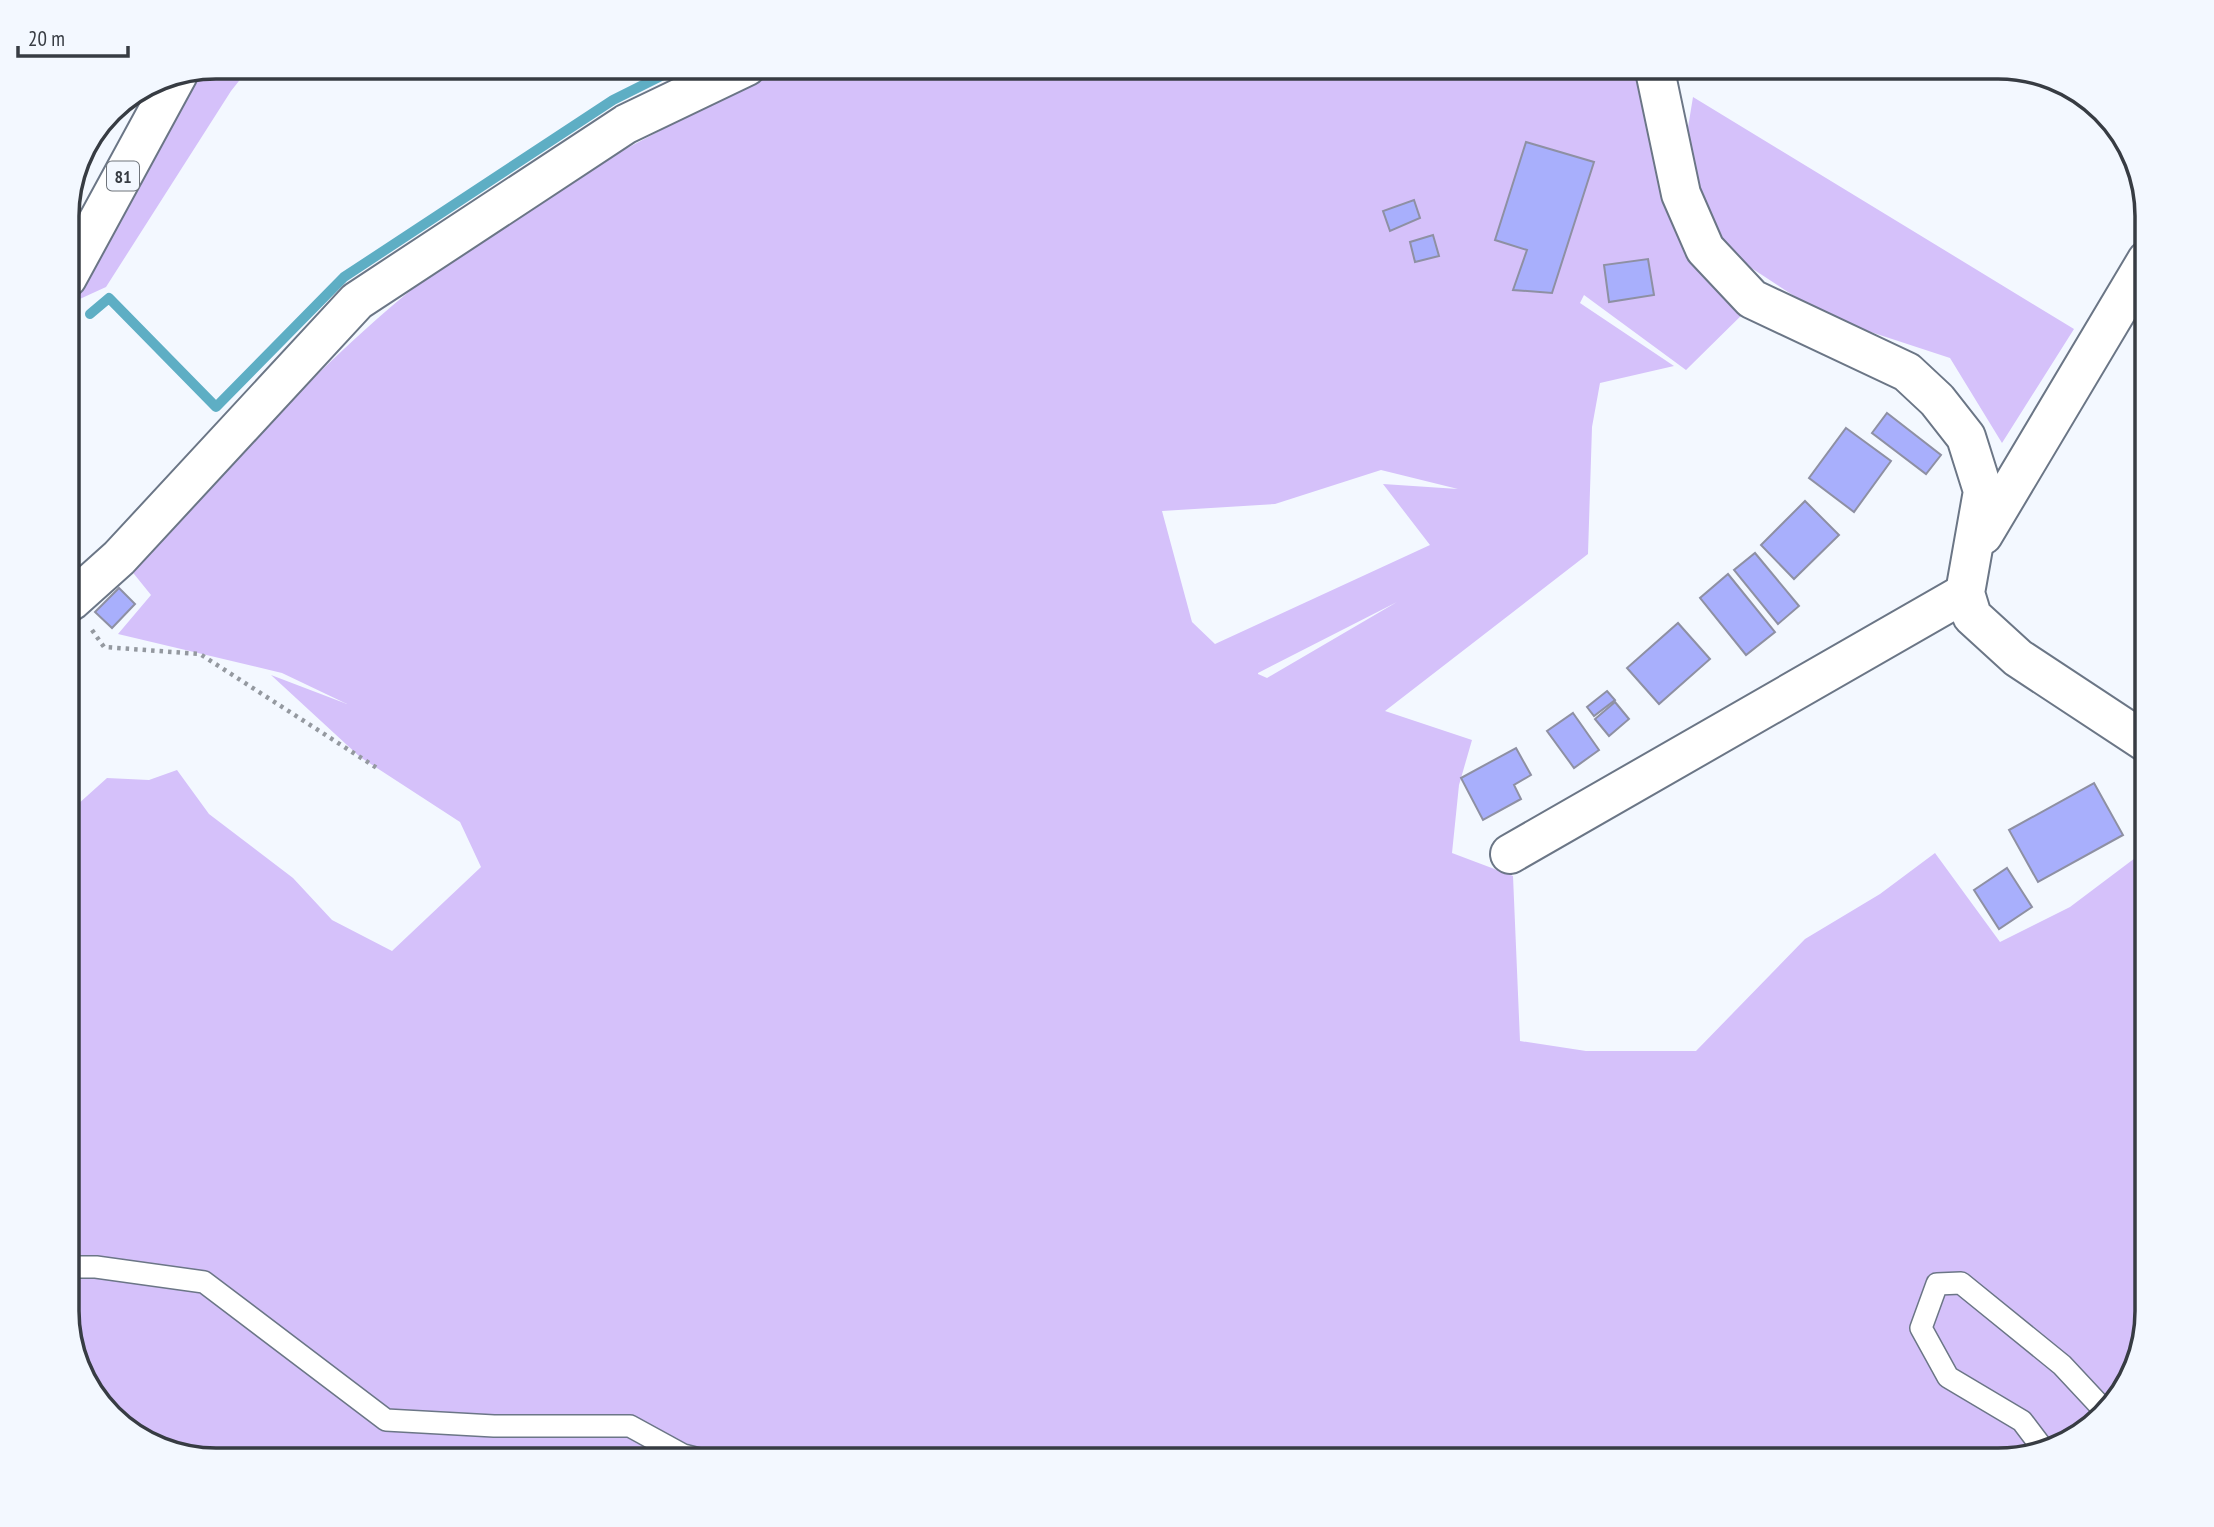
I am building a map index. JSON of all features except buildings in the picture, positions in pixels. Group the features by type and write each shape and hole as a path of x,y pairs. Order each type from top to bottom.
{"street":[{"path":"79,591 119,558 357,301 626,124 720,79"},
{"path":"1657,79 1681,194 1705,249 1752,299 1907,372 1937,400 1966,437 1983,491 1965,593 1972,616 2018,658 2135,735"},
{"name":"81","path":"79,256 171,86"},
{"path":"1972,552 2135,280"},
{"path":"1510,854 1965,593"}],"lane":[{"path":"79,1266 204,1282 386,1420 494,1426 630,1426 670,1448"},
{"path":"2038,1442 2022,1421 1948,1377 1921,1328 1937,1284 1961,1283 2062,1365 2099,1404"}],"path":[{"path":"79,613 104,647 200,654 380,770"}],"shaded area":[{"path":"240,79 106,287 79,299 79,288 193,81"},
{"path":"757,79 1675,79 1674,216 1756,301 1686,370 1584,295 1580,303 1674,366 1600,383 1592,427 1588,554 1385,711 1472,740 1459,785 1452,853 1513,876 1520,1041 1586,1051 1696,1051 1805,939 1880,894 1935,853 2000,942 2070,907 2135,858 2134,1329 2125,1364 2101,1402 2074,1425 2051,1438 2034,1444 1998,1448 216,1448 180,1444 163,1438 125,1414 102,1387 89,1364 79,1320 79,803 107,778 149,780 177,770 209,814 293,878 332,920 392,951 481,867 460,822 360,757 271,675 347,704 282,673 118,634 151,595 130,569 295,396 382,315 427,277 511,216 624,150","holes":["1381,470 1458,489 1383,484 1430,545 1215,644 1192,622 1162,511 1275,504","1397,602 1267,678 1258,673"]},
{"path":"1693,97 2074,329 2002,443 1950,358 1828,318 1713,243 1683,158"}],"waterway":[{"path":"90,314 109,298 216,407 344,277 613,100 655,79"}]}
